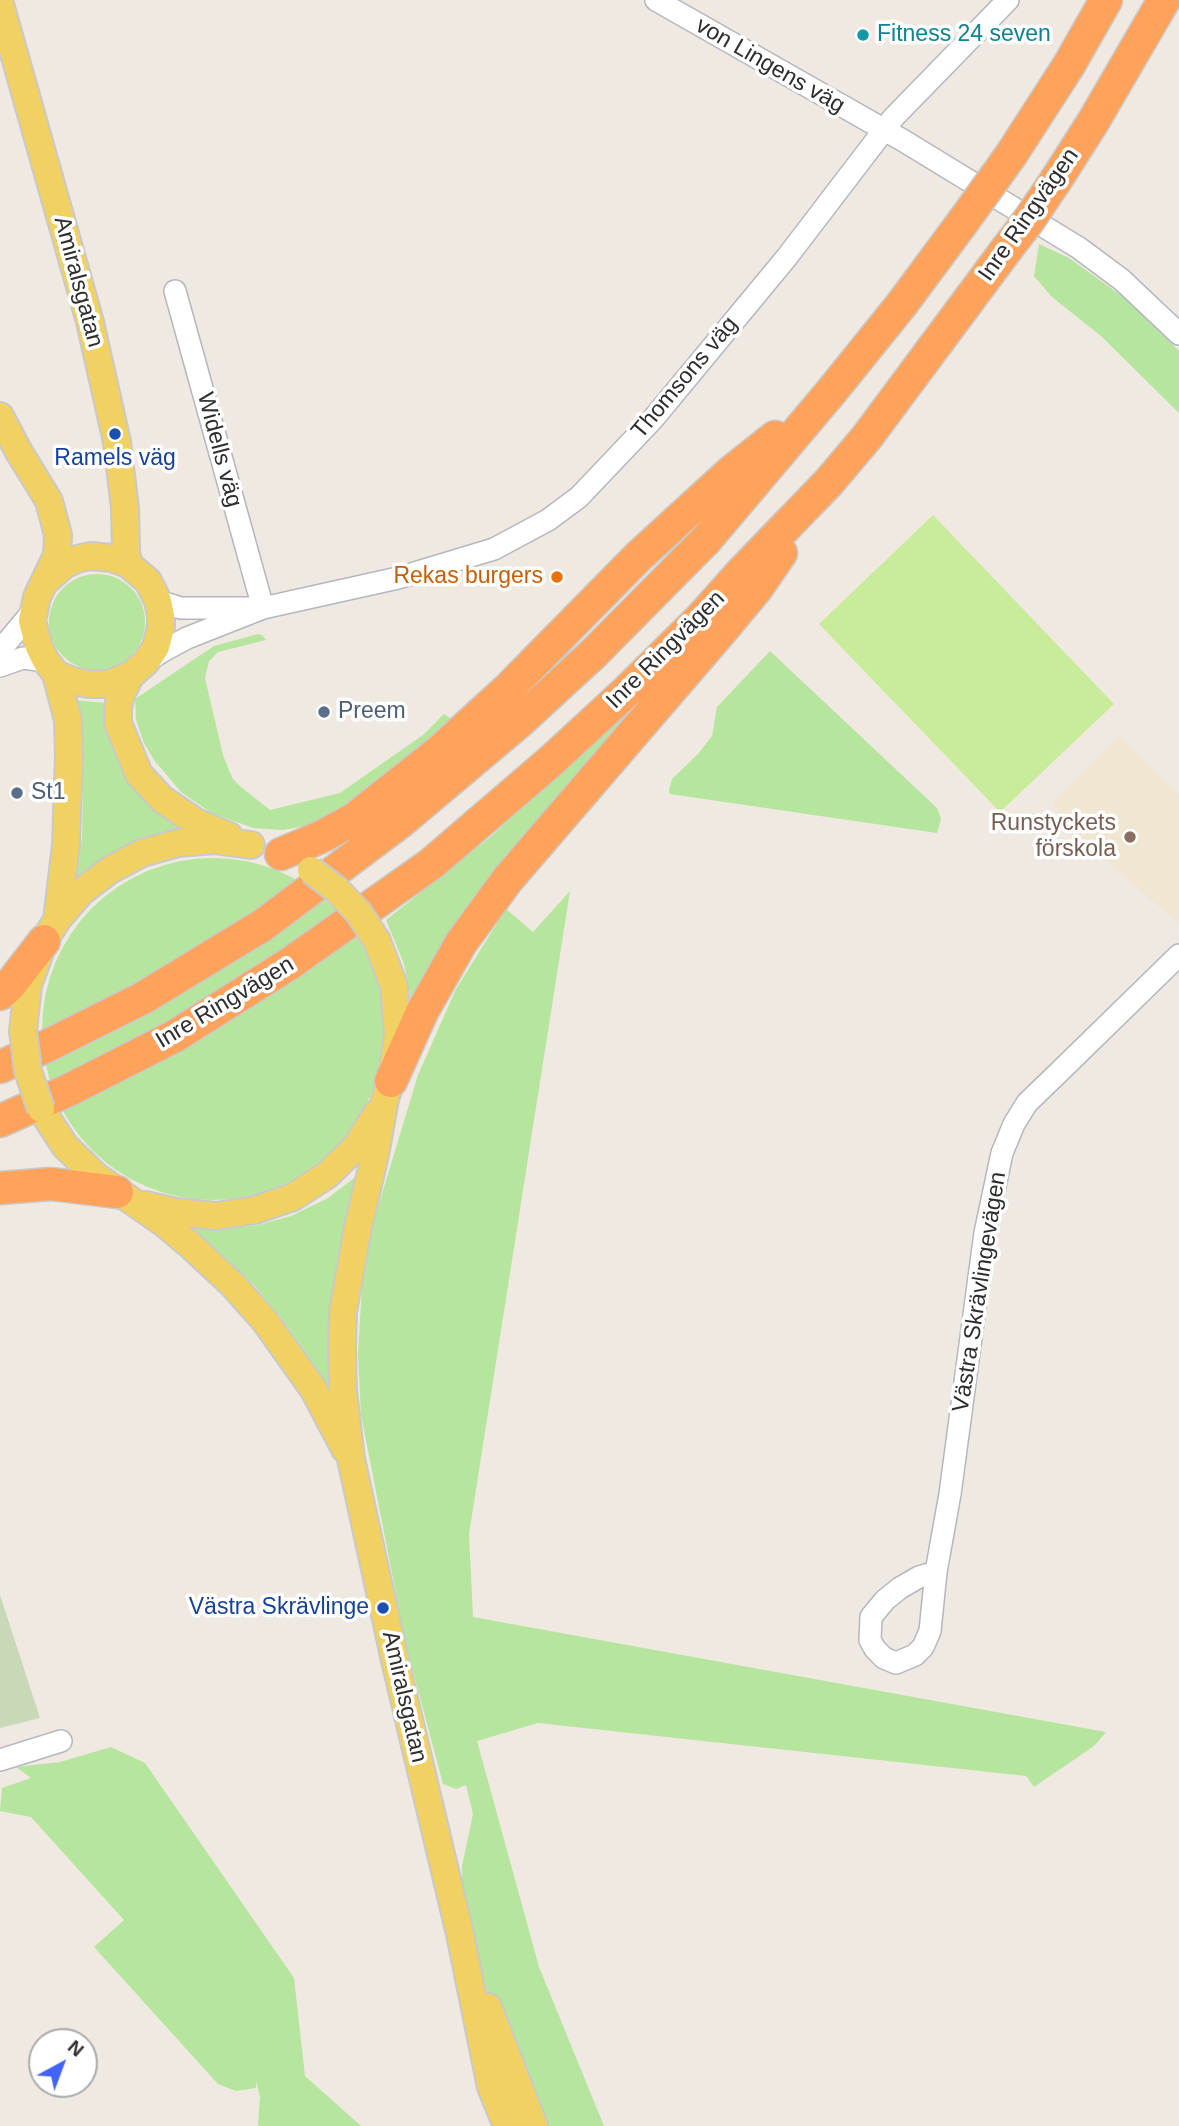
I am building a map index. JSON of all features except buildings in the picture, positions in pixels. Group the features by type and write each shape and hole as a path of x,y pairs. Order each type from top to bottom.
{"highway":[{"name":"Inre Ringvägen","path":"0,1067 143,998 263,925 399,823 519,722 593,654 706,540 902,304 1011,155 1069,65 1106,0"},
{"name":"Inre Ringvägen","path":"0,1121 69,1090 175,1036 289,964 420,872 551,761 628,690 712,624 867,438 1029,220 1093,122 1164,0"},
{"path":"281,854 354,819 440,751 508,689 638,557 731,472 831,392"},
{"path":"388,1090 422,1012 461,943 508,879 712,624"},
{"path":"0,995 51,931"},
{"path":"0,1188 51,1184 126,1197"}],"main road":[{"name":"Amiralsgatan","path":"0,4 90,322 117,442 128,564"},
{"path":"0,416 49,501 56,525 57,555 37,599"},
{"path":"37,599 53,573 64,565 77,559 103,556 128,564 148,581 158,601"},
{"name":"Amiralsgatan","path":"37,599 32,621 35,638 51,668 68,720 69,756 66,845 51,931 28,985 23,1031 28,1071 41,1108 65,1146 96,1176 165,1224 190,1245 232,1284 265,1321 314,1390 351,1459"},
{"name":"Amiralsgatan","path":"158,601 161,627 156,647 121,694 118,708 118,723 139,774 162,799 196,822 251,845 281,854 311,870 337,890 359,913 377,941 394,986 398,1034 343,1312 343,1391 351,1459 396,1665 460,1934 491,2087 507,2126"},
{"path":"51,668 73,681 88,684 108,684 139,669"},
{"name":"Amiralsgatan","path":"51,931 81,892 110,870 142,853 178,843 202,841 251,845"},
{"name":"Amiralsgatan","path":"126,1197 176,1212 216,1216 255,1210 293,1197 327,1175 356,1147 388,1090"},
{"name":"Amiralsgatan","path":"460,1934 534,2126"},
{"path":"491,2087 500,2126"}],"street":[{"name":"von Lingens väg","path":"656,0 884,130 1079,248 1130,288 1179,334"},
{"name":"Thomsons väg","path":"139,669 163,651 187,638 263,608 398,578 484,553 548,520 579,497 653,419 787,257 884,130 1008,0"},
{"name":"Widells väg","path":"176,291 263,608"},
{"path":"0,647 8,641 37,599"},
{"name":"Thomsons väg","path":"158,601 181,608 263,608"},
{"path":"0,666 23,658 51,668"},
{"name":"Västra Skrävlingevägen","path":"936,1572 950,1494 981,1261 1002,1153 1014,1124 1027,1104 1179,955"},
{"path":"0,1760 61,1741"}],"shaded area":[{"name":"Runstyckets förskola","path":"1119,736 1179,795 1179,924 1072,830 1052,803"}],"green space":[{"path":"1039,244 1069,258 1126,299 1179,351 1179,413 1101,336 1052,297 1034,276"},
{"path":"933,515 1114,704 1000,812 819,624"},
{"path":"97,574 115,577 131,588 142,604 145,622 142,640 131,656 115,667 97,670 79,667 63,656 52,640 49,622 52,604 63,588 79,577"},
{"path":"749,592 411,1013 404,964 386,920 489,838 578,759"},
{"path":"258,634 266,640 218,652 209,661 205,678 223,755 233,779 270,810 340,793 423,735 444,714 454,721 349,803 317,822 283,830 254,828 213,814 181,792 154,760 144,743 136,720 135,699 214,646"},
{"path":"770,651 937,808 941,819 937,833 670,794 672,779 712,736 717,707"},
{"path":"73,700 107,703 185,829 114,853 76,879 82,838 83,787 80,741"},
{"path":"213,858 246,861 279,871 308,887 334,908 355,934 371,963 381,996 384,1029 381,1062 371,1095 355,1124 334,1150 308,1171 279,1187 246,1197 213,1200 180,1197 147,1187 118,1171 92,1150 71,1124 55,1095 45,1062 42,1029 45,996 55,963 71,934 92,908 118,887 147,871 180,861"},
{"path":"570,891 469,1534 473,1617 1106,1732 1094,1746 1034,1787 1026,1776 538,1723 477,1741 539,1967 604,2126 539,2126 489,1999 462,1888 462,1866 473,1814 466,1785 456,1789 443,1784 406,1645 361,1415 358,1353 362,1287 374,1220 418,1075 456,989 506,909 533,932"},
{"path":"358,1175 337,1402 281,1317 252,1283 189,1226 239,1227 291,1216 328,1198"},
{"path":"0,1595 40,1718 0,1728"},
{"path":"111,1747 145,1763 294,1978 305,2076 361,2126 258,2126 260,2097 256,2081 256,2088 236,2091 218,2084 94,1947 124,1920 31,1817 0,1811 2,1788 31,1778 16,1767 60,1762"}],"place":[{"name":"Fitness 24 seven","path":"863,35"},
{"name":"Ramels väg","path":"115,434"},
{"name":"Rekas burgers","path":"557,577"},
{"name":"Preem","path":"324,712"},
{"name":"St1","path":"17,793"},
{"name":"Runstyckets förskola","path":"1130,837"},
{"name":"Västra Skrävlinge","path":"383,1608"}]}
